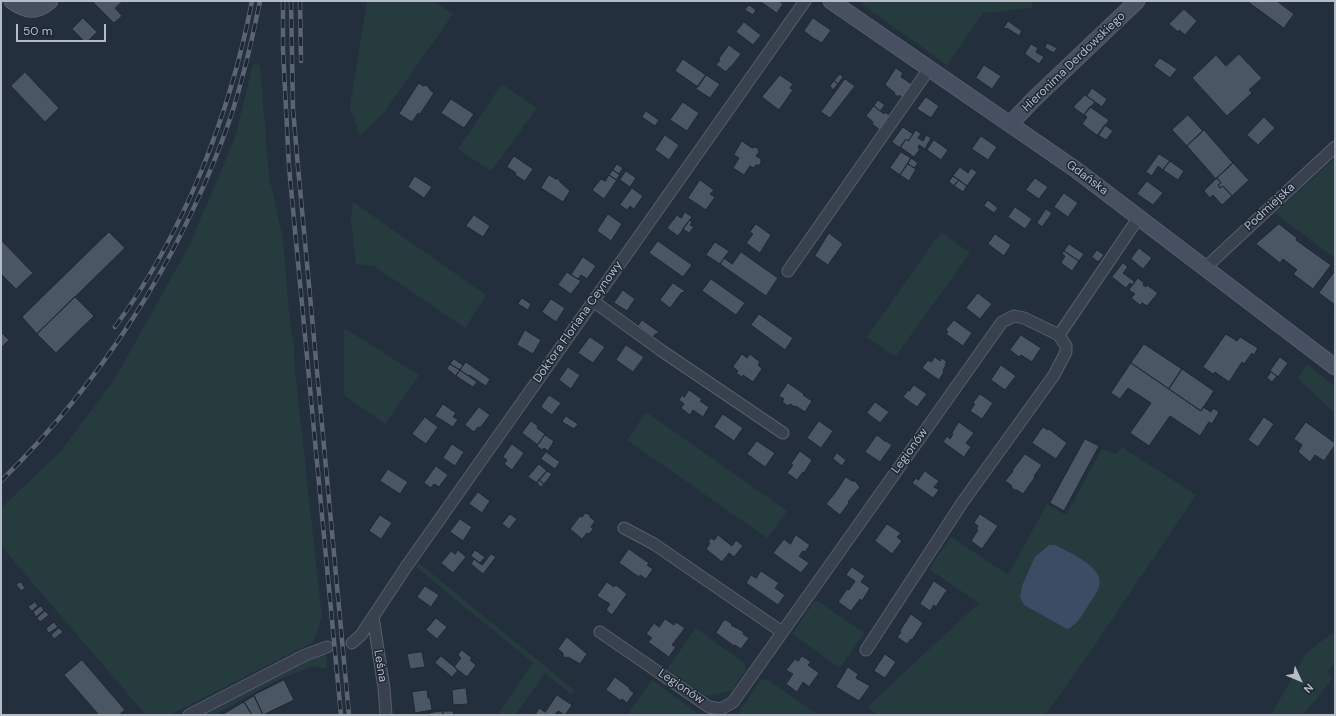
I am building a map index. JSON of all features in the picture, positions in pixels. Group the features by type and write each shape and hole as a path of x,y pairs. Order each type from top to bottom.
{"main road":[{"path":"12,1 22,8 32,9 44,6 50,1"},
{"name":"Gdańska","path":"830,1 1075,169 1335,367"},
{"name":"Hieronima Derdowskiego","path":"1010,124 1034,99 1137,1"}],"street":[{"name":"Doktora Floriana Ceynowy","path":"352,643 361,635 406,567 805,1"},
{"path":"788,272 929,69"},
{"name":"Podmiejska","path":"1206,268 1335,147"},
{"path":"866,650 962,503 1054,375 1066,352 1066,346 1059,335 1139,217"},
{"path":"593,301 662,351 783,433"},
{"name":"Legionów","path":"600,632 709,707 721,709 733,702 1002,322 1014,316 1024,318 1059,335"},
{"path":"624,528 654,544 782,632"},
{"name":"Leśna","path":"373,617 384,688 386,715"},
{"path":"189,715 305,655 327,647"}],"green space":[{"path":"367,1 433,1 453,14 382,115 360,136 350,107"},
{"path":"864,1 1033,1 1031,8 983,13 947,65 861,4"},
{"path":"253,64 260,65 269,177 283,239 290,324 294,345 294,362 322,617 313,642 170,715 146,715 1,546 1,508 61,451 113,382 188,248 235,138"},
{"path":"502,84 537,108 491,171 458,149"},
{"path":"1335,158 1335,258 1275,213"},
{"path":"353,202 486,295 465,328 374,266 356,264 351,220"},
{"path":"941,232 970,253 895,357 867,337"},
{"path":"344,328 419,375 385,424 344,395"},
{"path":"1307,364 1335,387 1335,413 1297,378"},
{"path":"646,412 787,511 767,538 627,440"},
{"path":"1122,447 1196,495 1086,658 1045,715 877,715 867,707 979,603 929,569 951,537 1008,575 1047,504 1066,515 1102,449 1116,454"},
{"path":"419,563 574,690 571,694 545,673 515,715 497,715 533,663 416,567"},
{"path":"818,601 864,633 840,668 792,634 814,602"},
{"path":"696,628 744,663 746,670 731,691 705,696 667,669"},
{"path":"1335,632 1335,663 1327,672 1333,678 1303,715 1271,715 1306,653"},
{"path":"326,655 327,668 313,666 274,682 214,715 200,715 255,685 315,656"},
{"path":"767,679 818,715 737,715 761,680"},
{"path":"652,680 700,715 627,715"}],"water":[{"path":"1049,545 1055,545 1084,561 1096,573 1099,579 1097,591 1084,612 1077,622 1067,629 1024,605 1020,597 1022,586 1035,557"}],"building":[{"path":"92,1 122,2 115,8 122,16 114,23"},
{"path":"760,1 779,1 783,4 777,13"},
{"path":"1247,1 1277,1 1294,14 1284,28"},
{"path":"749,5 756,10 753,15 745,10"},
{"path":"1184,9 1197,21 1185,35 1179,30 1178,32 1169,24"},
{"path":"83,18 97,32 86,43 72,29"},
{"path":"813,18 831,30 822,43 804,31"},
{"path":"1008,21 1022,31 1019,36 1007,28 1004,28"},
{"path":"744,22 761,35 753,45 736,32"},
{"path":"1047,43 1057,48 1054,53 1045,48"},
{"path":"1031,44 1038,48 1036,52 1044,57 1039,64 1025,54"},
{"path":"729,45 741,54 726,72 716,65"},
{"path":"1239,54 1262,78 1249,90 1252,93 1227,116 1192,78 1216,55 1226,66"},
{"path":"1160,58 1177,69 1170,78 1154,66"},
{"path":"683,59 706,75 698,87 675,71"},
{"path":"984,65 1001,76 992,89 976,78"},
{"path":"896,68 903,73 901,77 913,85 904,99 899,95 898,97 885,85"},
{"path":"25,72 59,108 45,122 11,86"},
{"path":"840,74 843,77 838,84 834,81"},
{"path":"706,75 720,84 710,98 696,89"},
{"path":"780,75 793,84 790,88 793,90 779,110 762,97"},
{"path":"845,79 855,86 830,118 821,112"},
{"path":"834,81 838,84 833,90 830,86"},
{"path":"419,83 423,86 426,85 434,93 420,114 418,113 412,122 399,114"},
{"path":"1092,88 1107,99 1102,107 1087,96"},
{"path":"1085,95 1095,102 1084,115 1074,108 1074,106"},
{"path":"926,97 939,106 931,118 917,109"},
{"path":"451,99 474,114 464,128 441,113"},
{"path":"878,100 885,105 880,111 874,106"},
{"path":"683,102 699,113 687,131 670,120"},
{"path":"874,106 884,114 885,112 890,116 880,130 872,124 873,122 866,116"},
{"path":"1090,107 1109,120 1098,136 1082,124 1087,117 1084,115"},
{"path":"646,111 659,120 655,126 642,117"},
{"path":"1188,115 1203,131 1187,146 1172,130"},
{"path":"1264,117 1275,128 1258,145 1247,135"},
{"path":"1105,125 1113,131 1106,140 1098,135"},
{"path":"903,127 913,134 908,141 906,139 900,148 892,142"},
{"path":"916,130 921,134 918,138 923,141 926,135 931,138 925,149 919,145 918,148 920,149 914,157 900,147 906,139 908,141"},
{"path":"1204,130 1233,163 1216,179 1187,146"},
{"path":"665,135 679,145 669,160 655,150"},
{"path":"981,136 997,147 988,160 972,149"},
{"path":"934,140 948,150 941,160 927,150"},
{"path":"742,141 752,148 756,147 759,152 756,156 761,159 760,165 756,165 754,168 750,166 744,175 733,168 739,158 734,155"},
{"path":"901,152 911,158 900,175 890,168"},
{"path":"1159,154 1170,161 1163,170 1158,166 1152,176 1146,172"},
{"path":"514,156 533,169 525,181 515,175 516,173 507,167"},
{"path":"911,158 918,163 914,168 908,164"},
{"path":"1170,161 1184,171 1178,180 1163,170"},
{"path":"1233,163 1249,180 1232,196 1223,186 1220,188 1218,185 1221,183 1217,178"},
{"path":"617,164 623,168 619,174 613,170"},
{"path":"908,164 916,169 909,181 900,175"},
{"path":"960,167 968,173 971,168 977,172 967,186 953,176"},
{"path":"613,170 620,175 616,180 609,175"},
{"path":"626,171 636,178 630,187 620,180"},
{"path":"549,175 559,179 560,182 570,191 563,202 541,188"},
{"path":"609,175 617,180 604,199 592,190 601,179 605,181"},
{"path":"415,176 432,187 424,198 408,187"},
{"path":"953,176 959,180 954,186 949,182"},
{"path":"1035,178 1048,187 1039,199 1026,190"},
{"path":"1217,178 1221,183 1218,185 1220,188 1223,186 1232,196 1222,205 1213,195 1210,198 1204,191"},
{"path":"700,180 714,190 710,194 715,197 706,210 688,198"},
{"path":"959,180 967,186 963,192 954,186"},
{"path":"1147,181 1163,193 1153,205 1137,194"},
{"path":"632,188 643,196 634,209 630,206 627,210 620,205"},
{"path":"1064,193 1078,203 1068,217 1054,207"},
{"path":"988,200 998,208 994,213 984,206"},
{"path":"1015,207 1032,219 1025,229 1008,217"},
{"path":"1046,209 1052,213 1042,227 1037,223"},
{"path":"685,212 692,217 678,236 667,228 677,215 681,218"},
{"path":"608,214 622,224 611,241 597,231"},
{"path":"474,215 490,226 483,237 466,226"},
{"path":"690,220 692,222 690,225 694,227 689,233 683,229"},
{"path":"756,224 771,235 760,253 746,243 753,234 750,232"},
{"path":"1279,224 1297,238 1296,240 1331,265 1313,289 1293,274 1297,270 1296,269 1283,259 1280,263 1256,244"},
{"path":"109,232 125,248 37,334 22,317"},
{"path":"829,233 843,244 828,265 815,256"},
{"path":"995,234 1011,245 1004,256 988,244"},
{"path":"1,240 33,273 16,289 1,274"},
{"path":"658,241 692,265 683,277 649,253"},
{"path":"715,242 729,251 720,264 706,255"},
{"path":"1069,244 1084,254 1079,261 1064,251"},
{"path":"1139,248 1152,258 1143,269 1131,259"},
{"path":"1097,250 1104,255 1098,262 1092,257"},
{"path":"1064,251 1079,261 1072,271 1061,263 1065,256 1062,254"},
{"path":"741,252 778,278 766,296 720,264 724,258 732,264"},
{"path":"583,257 596,266 587,279 581,275 578,279 571,275"},
{"path":"1123,263 1128,267 1123,273 1135,282 1133,285 1130,283 1126,288 1112,277"},
{"path":"1335,271 1335,305 1319,293"},
{"path":"567,272 581,281 571,294 558,285"},
{"path":"1138,278 1144,283 1143,285 1146,287 1147,285 1158,293 1147,306 1142,303 1140,305 1131,298 1135,294 1129,290"},
{"path":"711,279 745,303 736,315 702,291"},
{"path":"673,283 685,291 683,293 682,292 670,308 660,300"},
{"path":"623,290 635,299 627,311 614,303"},
{"path":"978,293 992,304 980,319 966,308"},
{"path":"75,297 94,316 56,353 37,334"},
{"path":"522,298 531,304 528,310 518,304"},
{"path":"551,299 565,308 556,322 542,312"},
{"path":"759,314 793,338 785,350 751,325"},
{"path":"642,320 659,332 658,334 656,333 653,337 638,326"},
{"path":"954,320 972,333 963,346 946,334 948,332 946,330"},
{"path":"525,330 541,340 533,354 517,345"},
{"path":"1,332 9,340 1,348"},
{"path":"1226,334 1237,341 1240,337 1258,348 1254,355 1252,353 1244,364 1242,362 1229,382 1215,372 1213,374 1203,367"},
{"path":"1021,335 1041,348 1032,362 1021,355 1019,357 1010,350"},
{"path":"590,337 605,347 593,363 578,353"},
{"path":"1144,344 1182,369 1169,389 1131,363"},
{"path":"626,345 644,357 633,372 616,360"},
{"path":"742,354 747,358 750,354 760,362 758,365 762,369 753,382 743,375 742,377 736,373 738,371 733,367"},
{"path":"935,357 940,361 942,358 947,362 943,370 944,372 939,380 922,368 928,360 931,362"},
{"path":"1280,357 1288,363 1278,377 1270,371"},
{"path":"454,359 463,365 460,370 450,364"},
{"path":"466,362 490,379 486,386 460,370"},
{"path":"1131,363 1201,411 1203,407 1211,412 1213,408 1219,412 1212,424 1209,422 1200,436 1170,416 1149,446 1130,433 1151,403 1128,388 1120,399 1111,393"},
{"path":"450,364 460,370 456,376 447,369"},
{"path":"1001,365 1016,376 1005,390 991,380"},
{"path":"568,367 580,375 571,389 559,380"},
{"path":"1182,369 1214,391 1201,411 1169,389"},
{"path":"460,370 477,382 473,387 456,376"},
{"path":"1271,372 1277,376 1272,382 1267,378"},
{"path":"788,383 812,401 805,412 796,406 795,407 790,404 788,406 782,402 784,399 779,396"},
{"path":"914,385 927,394 917,407 903,397"},
{"path":"689,390 702,399 700,401 709,407 703,417 693,410 690,415 681,408 684,404 679,400 682,395 684,397"},
{"path":"980,394 993,403 982,419 970,411 975,404 973,403"},
{"path":"549,395 561,403 552,415 541,407"},
{"path":"875,402 889,412 880,423 867,413"},
{"path":"443,404 456,413 453,417 458,419 453,427 435,416"},
{"path":"479,407 490,415 480,428 478,427 474,432 465,425"},
{"path":"723,414 743,428 734,441 714,427"},
{"path":"566,416 578,424 574,429 562,422"},
{"path":"425,417 438,427 426,444 412,434"},
{"path":"1264,417 1274,424 1258,447 1248,440"},
{"path":"531,421 545,434 538,445 522,433"},
{"path":"819,421 833,431 821,448 807,438"},
{"path":"959,422 974,433 966,443 971,447 964,457 943,442 947,436 950,439"},
{"path":"1306,422 1335,443 1324,461 1315,455 1310,462 1298,452 1302,445 1294,439"},
{"path":"1043,427 1048,430 1049,429 1067,443 1056,459 1032,443"},
{"path":"545,435 554,441 548,451 544,448 542,450 537,446"},
{"path":"877,435 892,445 880,462 865,452"},
{"path":"1085,439 1099,446 1064,511 1050,503"},
{"path":"757,441 775,453 765,467 747,454"},
{"path":"452,444 464,452 455,466 443,458"},
{"path":"512,444 524,453 512,470 504,464 507,460 503,457"},
{"path":"800,451 812,460 804,473 803,472 797,480 787,473"},
{"path":"546,452 560,462 555,469 541,459"},
{"path":"837,453 846,460 842,466 833,459"},
{"path":"1025,454 1042,465 1023,494 1012,488 1011,485 1005,481"},
{"path":"539,464 547,471 537,483 528,477"},
{"path":"436,466 448,475 439,487 434,484 431,488 424,483"},
{"path":"388,469 408,482 400,494 380,481"},
{"path":"547,471 552,474 544,484 539,480"},
{"path":"925,471 939,481 934,487 939,490 933,498 912,483 916,478 918,480"},
{"path":"846,477 852,481 855,481 860,487 840,515 826,504"},
{"path":"539,480 544,484 541,487 537,483"},
{"path":"478,492 490,501 482,513 469,504"},
{"path":"585,513 590,515 590,517 595,521 591,527 593,529 582,539 570,529 580,516 582,517"},
{"path":"510,514 517,519 509,529 502,524"},
{"path":"980,514 998,526 982,549 971,541 978,530 976,529 978,526 974,523"},
{"path":"380,515 392,523 381,539 369,531"},
{"path":"460,519 472,527 463,541 450,532"},
{"path":"887,524 901,533 897,537 902,541 892,554 875,541"},
{"path":"718,535 732,546 736,540 743,546 734,557 729,553 722,562 706,549 711,538 714,540"},
{"path":"796,535 810,545 805,552 803,551 799,556 809,563 801,573 773,553 784,539 790,544"},
{"path":"629,549 649,563 647,565 653,569 646,579 640,575 639,577 619,563"},
{"path":"458,550 466,557 453,573 441,563 451,551 455,554"},
{"path":"475,550 485,557 480,563 471,556"},
{"path":"491,554 496,557 483,574 471,564 474,559 482,565"},
{"path":"852,567 865,576 861,582 870,588 862,601 860,599 851,611 838,602 855,581 846,575"},
{"path":"761,571 779,583 775,588 785,595 778,605 746,583 751,575 756,578"},
{"path":"934,581 947,590 936,607 934,605 930,611 920,604"},
{"path":"21,582 25,588 21,591 16,584"},
{"path":"607,582 614,587 616,585 627,594 612,615 606,610 610,604 597,596"},
{"path":"425,586 439,595 431,607 417,597"},
{"path":"35,602 38,606 32,611 28,607"},
{"path":"41,606 44,610 36,617 33,612"},
{"path":"45,611 49,615 40,622 37,618"},
{"path":"911,614 923,623 912,640 911,639 907,644 897,637"},
{"path":"436,618 447,627 437,639 426,630"},
{"path":"665,619 674,625 676,622 685,628 672,645 676,647 669,657 648,642 652,638 646,634 654,623 659,627"},
{"path":"724,620 744,632 743,634 749,638 741,649 735,645 734,646 716,633"},
{"path":"54,622 58,627 49,633 46,629"},
{"path":"59,628 63,632 54,639 51,635"},
{"path":"567,637 587,654 580,664 568,657 566,658 563,656 563,653 558,649"},
{"path":"462,650 472,658 470,660 476,665 467,677 454,667 461,658 458,655"},
{"path":"422,652 425,667 410,669 407,654"},
{"path":"885,654 896,662 885,678 874,671"},
{"path":"441,656 458,670 452,677 435,663"},
{"path":"802,656 811,662 808,665 819,673 809,687 803,682 797,692 786,684 793,674 786,670 795,659 798,661"},
{"path":"82,660 125,710 119,715 99,715 64,675"},
{"path":"848,667 858,674 856,678 870,686 859,701 836,687"},
{"path":"615,677 630,688 629,689 634,693 627,703 622,699 621,701 606,690"},
{"path":"284,680 294,700 263,715 254,695"},
{"path":"466,688 468,704 453,705 452,690"},
{"path":"427,690 432,710 415,713 412,692"},
{"path":"557,695 572,705 565,715 558,711 554,715 535,715 539,708 545,712"},
{"path":"254,696 263,715 252,715 244,702"},
{"path":"244,702 252,715 222,715"},
{"path":"443,711 443,715 430,715 429,713"},
{"path":"443,711 453,711 454,715 443,715"}],"railway":[{"path":"115,327 140,291 162,252 183,213 201,172 231,87 243,44 252,1"},
{"path":"1,481 71,404 103,362 132,319 184,228 206,181 225,133 245,67 260,1"},
{"path":"283,1 283,50 289,167 341,715"},
{"path":"291,1 293,109 349,715"},
{"path":"300,1 301,61"}]}
